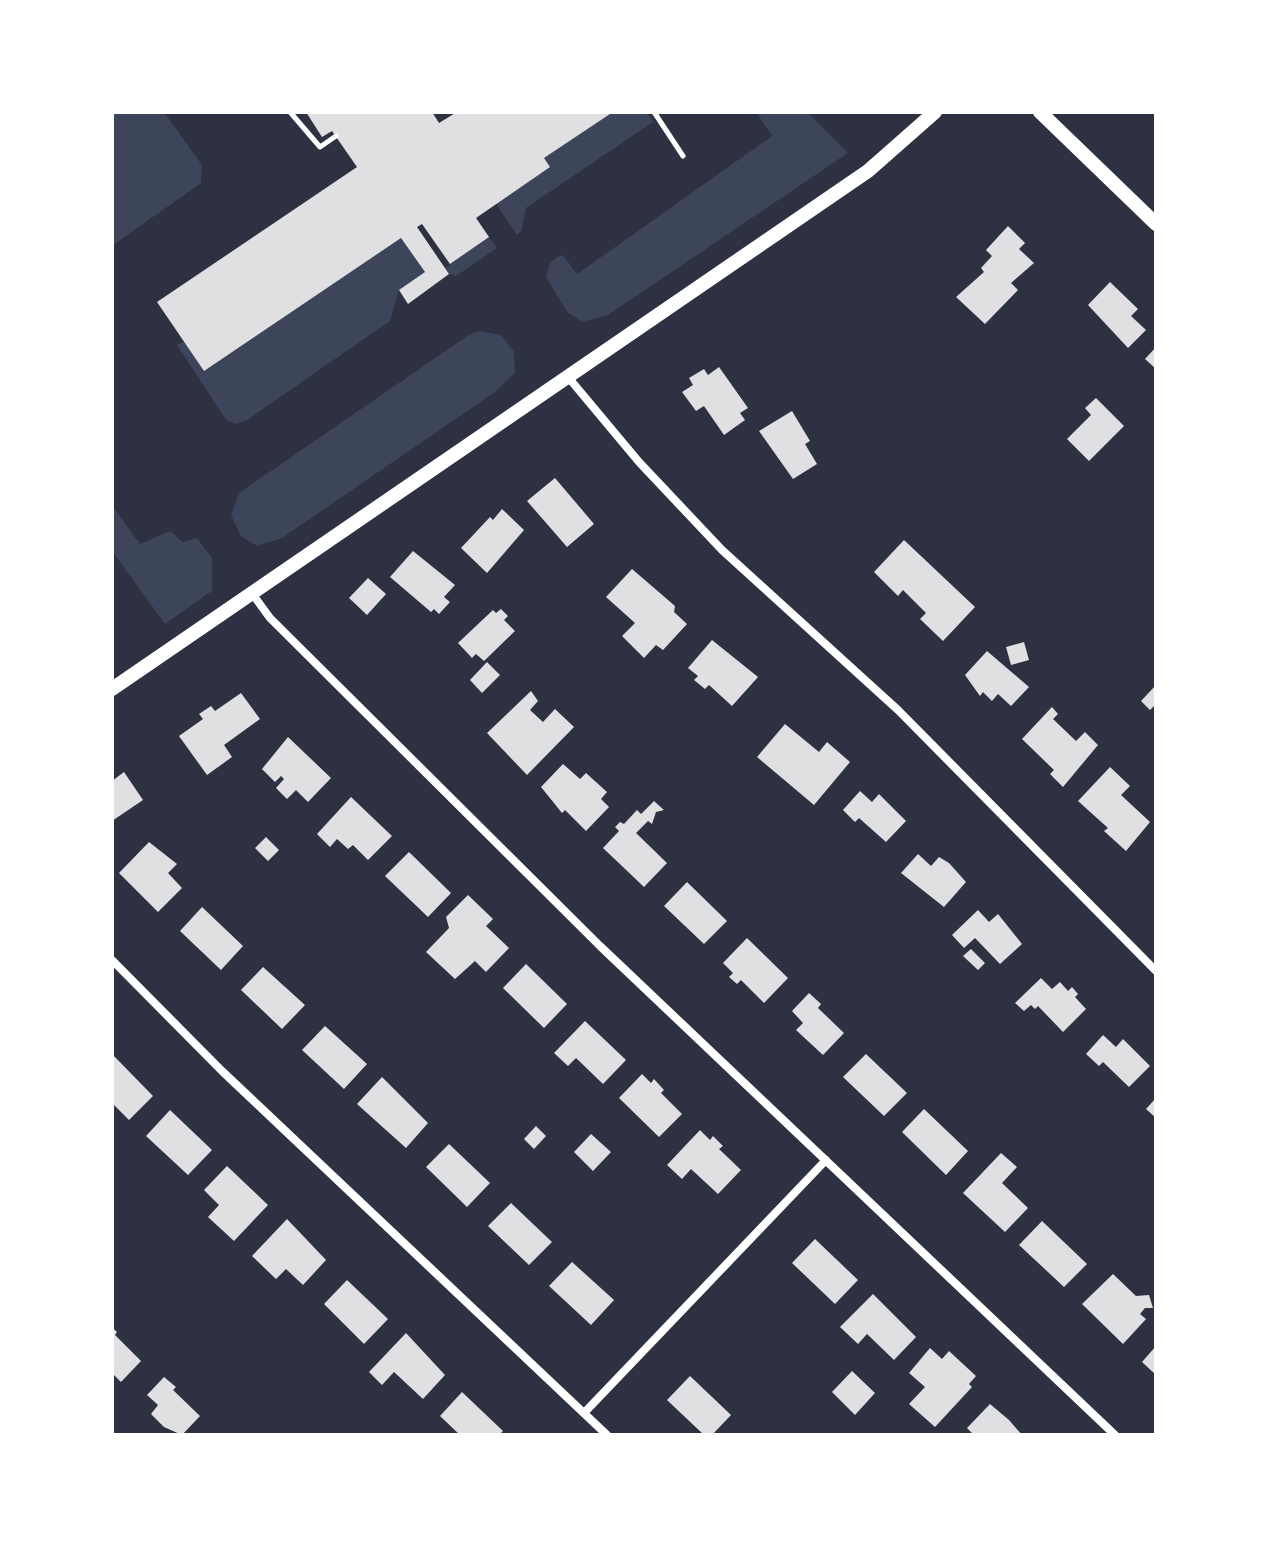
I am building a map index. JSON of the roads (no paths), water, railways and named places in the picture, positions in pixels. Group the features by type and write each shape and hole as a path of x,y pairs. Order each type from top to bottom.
{"street":[{"path":"112,689 868,171 935,112"},
{"path":"1040,112 1156,224"},
{"path":"568,377 639,462 722,550 898,710 1156,971"},
{"path":"251,592 270,618 567,913 1115,1435"},
{"path":"112,960 233,1082 607,1435"},
{"path":"584,1413 826,1160"}]}
